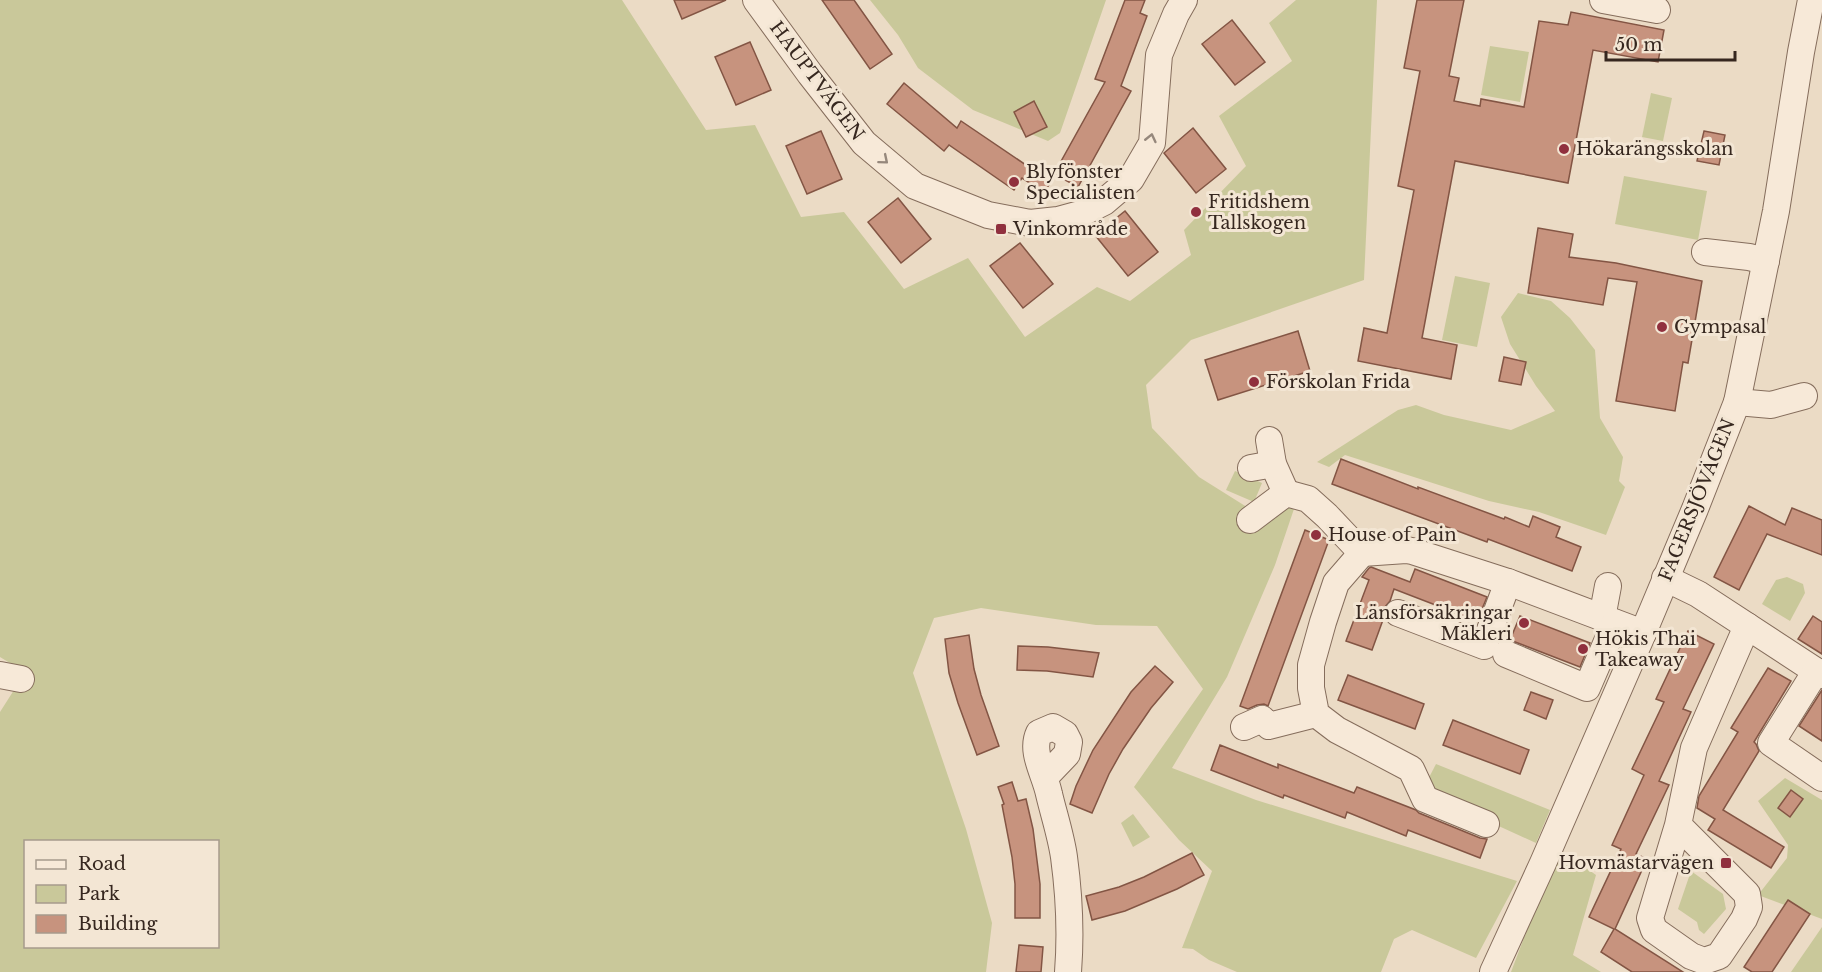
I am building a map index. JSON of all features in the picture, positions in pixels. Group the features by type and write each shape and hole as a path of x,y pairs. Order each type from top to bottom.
{"street":[{"name":"HAUPTVÄGEN","path":"756,0 864,143 915,186 988,215 1030,223 1058,220 1080,214 1104,202 1131,179 1152,143 1159,55 1184,0"},
{"path":"1603,0 1658,10"},
{"name":"FAGERSJÖVÄGEN","path":"1493,972 1643,633 1737,402 1776,211 1801,52 1814,10"},
{"path":"1705,252 1766,261"},
{"path":"1737,402 1771,405 1804,396"},
{"path":"1264,457 1286,493 1308,499 1362,554"},
{"path":"1250,519 1286,493"},
{"path":"1486,824 1425,799 1411,769 1337,730 1316,714 1311,688 1311,665 1336,583 1362,554 1406,550 1508,582 1643,633"},
{"path":"1665,578 1698,594 1819,673 1771,743 1822,778"},
{"path":"1398,613 1484,646 1508,582"},
{"path":"1506,654 1587,688 1608,620 1608,586"},
{"path":"1678,825 1747,894 1749,907 1744,919 1719,956 1704,961 1691,956 1654,930 1650,918 1678,825 1694,748 1747,626"},
{"path":"1244,727 1263,719 1269,726 1316,714"},
{"path":"1045,777 1064,856 1070,933 1068,972"}],"green space":[{"path":"0,0 622,0 706,130 755,125 801,217 844,212 904,289 968,258 1025,337 1097,287 1130,301 1191,255 1184,230 1246,166 1219,116 1292,61 1269,23 1296,0 1377,0 1364,280 1191,340 1146,385 1152,428 1199,477 1250,509 1296,503 1275,565 1227,677 1172,768 1256,800 1517,881 1476,958 1412,930 1394,939 1381,972 1237,972 1209,960 1193,949 1182,948 1212,871 1179,840 1134,787 1203,689 1157,626 1096,625 981,608 934,618 913,673 966,829 992,923 986,972 0,972 0,712 21,679 23,671 0,657"},
{"path":"870,0 1106,0 1060,133 1048,141 973,110 918,68 898,35"},
{"path":"1490,46 1529,52 1520,102 1481,95"},
{"path":"1651,93 1672,98 1663,141 1642,137"},
{"path":"1624,176 1707,191 1698,240 1615,224"},
{"path":"1455,276 1490,283 1477,347 1442,340"},
{"path":"1518,293 1551,301 1570,318 1595,350 1600,418 1623,457 1619,481 1625,487 1606,535 1539,512 1489,501 1345,455 1329,467 1317,462 1398,410 1416,405 1444,415 1511,430 1555,411 1536,386 1510,344 1501,317"},
{"path":"1235,471 1262,483 1254,502 1226,490"},
{"path":"1787,577 1803,584 1805,593 1790,621 1762,604 1776,580"},
{"path":"1436,764 1550,810 1536,843 1422,791"},
{"path":"1785,778 1822,800 1822,919 1758,895 1787,858 1788,845 1758,801"},
{"path":"1133,814 1150,837 1133,847 1121,823"},
{"path":"1558,848 1596,875 1573,955 1601,972 1511,972"},
{"path":"1691,871 1723,894 1726,909 1704,934 1699,930 1697,922 1678,909"},
{"path":"1822,927 1822,972 1791,972"}],"building":[{"path":"674,0 726,0 682,19"},
{"path":"822,0 854,0 892,54 870,69"},
{"path":"1125,0 1145,0 1140,13 1147,16 1121,86 1131,91 1078,187 1054,174 1105,82 1095,79"},
{"path":"1417,0 1464,0 1449,76 1459,78 1454,101 1480,106 1481,99 1524,107 1539,21 1568,25 1571,12 1664,30 1658,62 1593,50 1568,183 1455,161 1422,338 1457,345 1451,379 1358,361 1364,328 1387,333 1414,190 1398,186 1420,71 1404,68"},
{"path":"1232,20 1265,62 1235,85 1202,44"},
{"path":"750,42 771,90 736,105 715,57"},
{"path":"904,83 957,128 961,121 1051,182 1044,192 1022,178 1014,190 949,145 944,151 887,104"},
{"path":"1034,101 1047,127 1026,137 1014,112"},
{"path":"1193,128 1226,169 1196,193 1164,153"},
{"path":"821,131 842,179 807,194 786,146"},
{"path":"1704,131 1725,135 1719,165 1697,161"},
{"path":"898,198 931,239 901,263 868,222"},
{"path":"1125,211 1158,252 1128,276 1095,235"},
{"name":"Gympasal","path":"1538,228 1573,234 1569,257 1616,263 1702,281 1688,363 1683,362 1675,411 1616,401 1637,282 1608,278 1603,305 1528,293"},
{"path":"1020,243 1053,284 1023,308 990,266"},
{"path":"1298,331 1310,371 1218,400 1205,360"},
{"path":"1504,357 1526,362 1521,385 1499,381"},
{"path":"1341,459 1418,489 1418,487 1529,527 1533,516 1560,527 1556,537 1581,547 1572,571 1332,484"},
{"path":"1749,506 1785,525 1792,508 1822,520 1822,555 1767,534 1739,590 1714,577"},
{"path":"1305,530 1329,540 1268,706 1257,705 1248,709 1240,706"},
{"path":"1371,567 1410,582 1415,569 1487,597 1477,621 1394,589 1390,601 1384,608 1384,617 1372,650 1346,641 1369,580 1362,577"},
{"path":"1520,616 1590,643 1580,667 1510,640"},
{"path":"1813,616 1822,622 1822,654 1798,639"},
{"path":"1688,631 1714,644 1683,709 1691,712 1659,781 1669,785 1636,854 1647,859 1615,929 1683,972 1632,972 1601,952 1614,929 1589,917 1621,849 1612,845 1644,775 1632,769 1664,702 1656,699"},
{"path":"969,635 981,695 999,746 977,755 949,673 945,639"},
{"path":"1018,646 1099,653 1093,677 1017,670"},
{"path":"1155,666 1173,682 1151,708 1123,749 1092,813 1070,804 1093,750 1131,692"},
{"path":"1768,668 1791,681 1754,742 1759,751 1723,810 1784,847 1771,868 1708,830 1715,819 1697,808 1699,796 1738,732 1731,728"},
{"path":"1348,675 1424,704 1415,729 1338,700"},
{"path":"1822,690 1822,741 1799,726"},
{"path":"1531,692 1553,700 1546,719 1524,710"},
{"path":"1453,720 1529,750 1520,774 1443,745"},
{"path":"1220,745 1278,768 1278,764 1354,793 1357,787 1487,839 1480,858 1408,830 1406,836 1347,812 1345,818 1284,795 1283,798 1211,770"},
{"path":"1012,782 1018,801 1026,799 1033,829 1040,884 1040,918 1015,918 1012,857 1002,805 1004,804 998,787"},
{"path":"1791,790 1803,799 1790,817 1778,808"},
{"path":"1192,853 1204,875 1125,911 1092,920 1086,896 1144,877"},
{"path":"1788,900 1810,914 1772,972 1752,972 1744,967"},
{"path":"1019,945 1043,947 1041,972 1016,972"}],"place":[{"name":"Hökarängsskolan","path":"1564,149"},
{"name":"Blyfönster Specialisten","path":"1014,182"},
{"name":"Fritidshem Tallskogen","path":"1196,212"},
{"name":"Vinkområde","path":"1001,229"},
{"name":"Gympasal","path":"1662,327"},
{"name":"Förskolan Frida","path":"1254,382"},
{"name":"House of Pain","path":"1316,535"},
{"name":"Länsförsäkringar Mäkleri","path":"1524,623"},
{"name":"Hökis Thai Takeaway","path":"1583,649"},
{"name":"Hovmästarvägen","path":"1726,863"}]}
